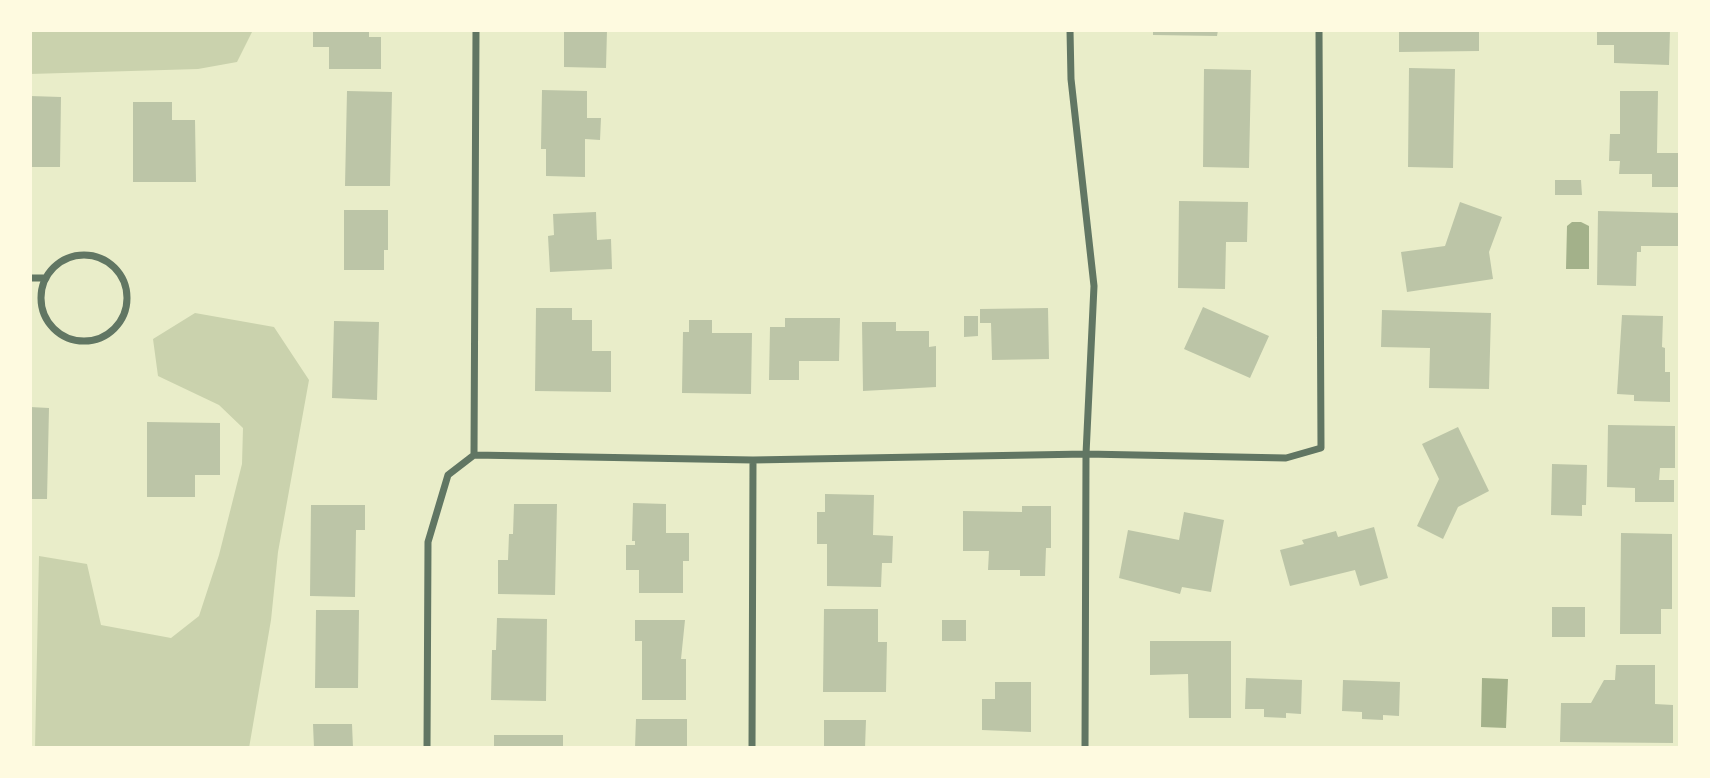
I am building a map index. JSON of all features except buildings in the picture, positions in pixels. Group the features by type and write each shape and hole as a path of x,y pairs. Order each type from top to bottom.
{"street":[{"path":"474,455 476,30"},
{"path":"1070,30 1071,79 1094,286 1086,454 1085,748"},
{"path":"427,748 428,542 449,475 474,455 753,460 1086,454 1286,458 1321,447 1319,30"},
{"path":"30,278 46,278 66,259 80,255 107,261 117,270 128,296 120,323 110,333 97,339 82,341 65,336 47,319 42,306 46,278"},
{"path":"752,748 753,460"}],"shaded area":[{"path":"30,30 253,30 237,62 198,69 30,74"},
{"path":"1572,222 1589,226 1589,269 1566,269 1567,226"},
{"path":"195,313 274,327 309,380 278,552 271,620 249,748 35,748 39,556 87,564 101,625 171,638 199,616 219,555 242,464 243,428 219,405 158,376 153,339"},
{"path":"1482,678 1508,679 1506,728 1481,727"}]}
